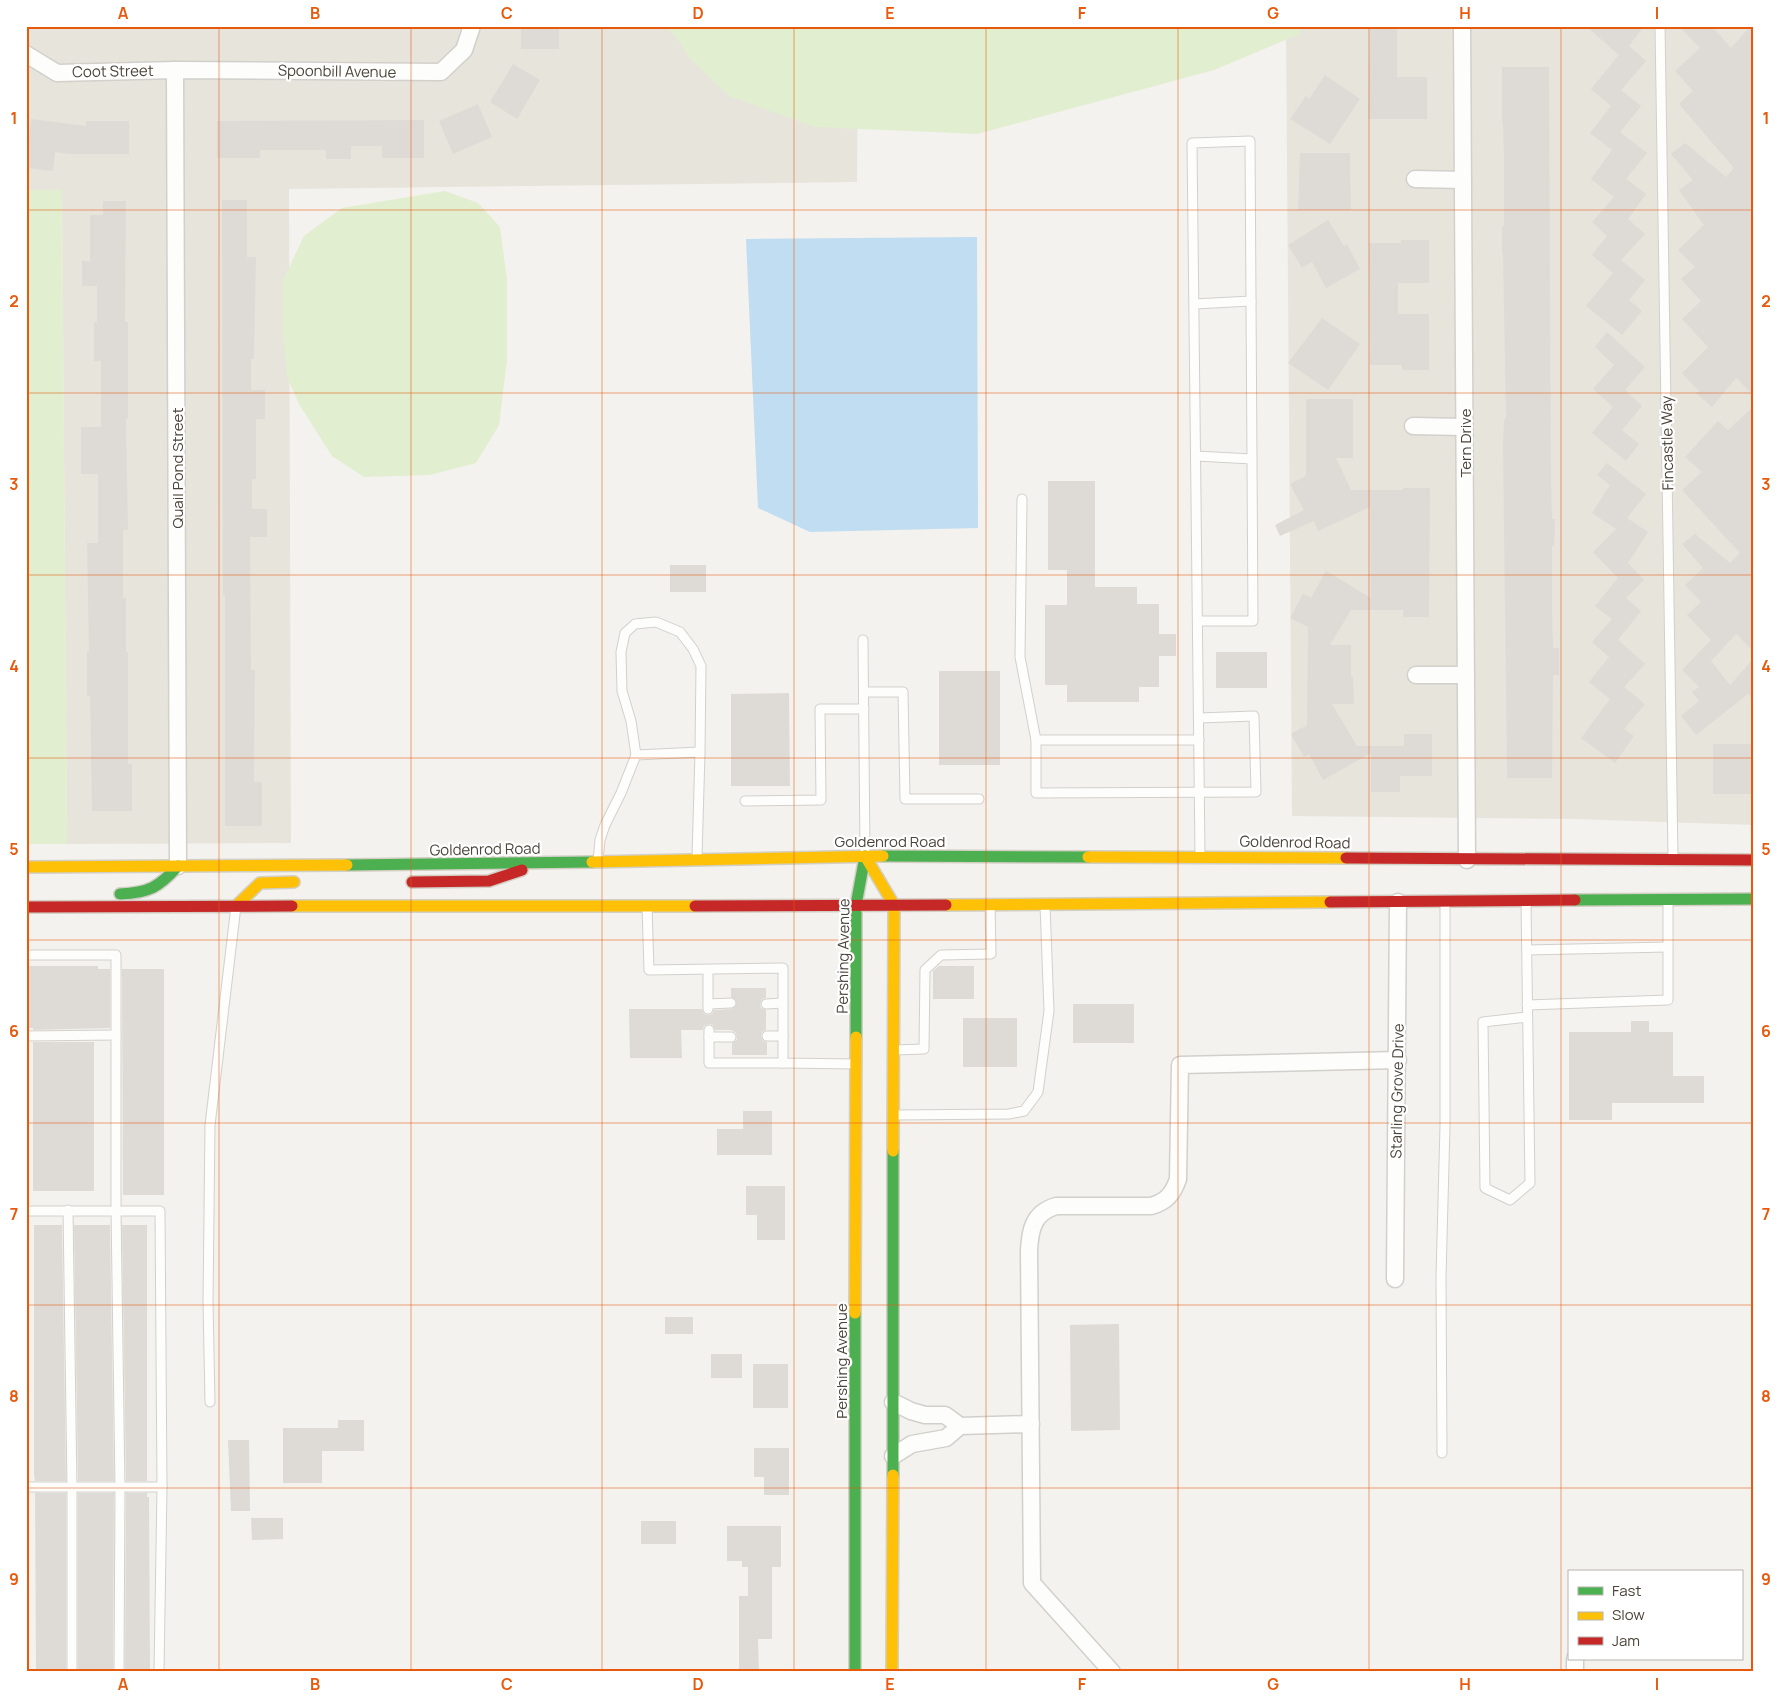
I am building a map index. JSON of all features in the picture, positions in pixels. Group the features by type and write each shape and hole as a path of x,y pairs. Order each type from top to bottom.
{"main road":[{"name":"Goldenrod Road","path":"26,867 542,863 865,856 1200,856 1467,860 1754,860"},
{"path":"865,856 894,905 892,1672"},
{"name":"Pershing Avenue","path":"855,1672 856,905 865,856"},
{"path":"402,882 489,881 542,863"},
{"path":"107,894 141,894 160,886 178,866"},
{"path":"236,906 260,883 304,882"},
{"path":"26,907 894,905 1754,899"}],"street":[{"name":"Spoonbill Avenue","path":"176,70 441,72 464,50 472,26"},
{"name":"Tern Drive","path":"1462,26 1467,860"},
{"name":"Coot Street","path":"26,54 57,73 176,70"},
{"name":"Quail Pond Street","path":"176,70 178,866"},
{"path":"1415,179 1463,180"},
{"path":"1413,426 1464,426"},
{"path":"1416,675 1466,675"},
{"name":"Starling Grove Drive","path":"1395,1279 1398,902"},
{"path":"1112,1672 1032,1583 1029,1251 1033,1227 1038,1216 1046,1209 1056,1206 1151,1206 1160,1204 1174,1192 1178,1179 1180,1065 1398,1060"},
{"path":"893,1402 911,1411 925,1415 945,1415 960,1426 1031,1424"},
{"path":"893,1456 912,1444 946,1438 960,1426"}],"lane":[{"name":"Fincastle Way","path":"1660,26 1673,860"},
{"path":"1198,621 1253,621 1250,141 1192,142 1200,856"},
{"path":"1194,304 1251,301"},
{"path":"1196,456 1252,459"},
{"path":"1022,499 1020,658 1036,740 1036,792 1256,792 1254,716 1199,718"},
{"path":"598,862 600,840 605,825 622,793 636,755 632,720 622,692 621,652 625,633 635,624 656,622 680,632 693,649 701,666 697,859"},
{"path":"863,640 865,856"},
{"path":"864,692 904,692 905,799 979,799"},
{"path":"745,801 821,800 820,709 864,709"},
{"path":"1036,740 1199,740"},
{"path":"636,755 700,752"},
{"path":"1528,1005 1668,1000 1668,900"},
{"path":"1526,901 1526,950 1528,1005 1530,1183 1510,1200 1486,1188 1483,1022 1528,1016"},
{"path":"1442,1453 1441,1277 1445,1126 1445,902"},
{"path":"894,1050 924,1049 925,970 941,955 991,954 990,904"},
{"path":"894,1115 1009,1114 1024,1111 1038,1092 1049,1011 1046,904"},
{"path":"646,905 649,970 783,968 783,1063"},
{"path":"210,1402 208,1302 210,1125 236,906"},
{"path":"1526,950 1668,947"},
{"path":"26,955 116,955 116,1210 120,1487 119,1672"},
{"path":"708,970 708,1006 730,1004"},
{"path":"766,1004 783,1003"},
{"path":"732,1037 709,1034 709,1063 856,1064"},
{"path":"26,1036 116,1035"},
{"path":"766,1036 783,1036"},
{"path":"26,1210 160,1211 162,1487 159,1672"},
{"path":"68,1210 72,1487 72,1672"},
{"path":"26,1487 162,1487"}],"shaded area":[{"path":"26,26 858,26 857,182 289,189 291,843 67,844 62,190 26,190"},
{"path":"1286,26 1754,26 1754,825 1573,819 1292,816"}],"green space":[{"path":"665,26 1299,26 1300,34 1214,70 977,134 815,127 729,96 689,58 678,39"},
{"path":"26,190 62,190 67,844 26,844"},
{"path":"445,191 478,203 500,227 507,280 507,360 499,425 476,463 430,475 364,477 332,456 299,404 287,377 283,335 283,280 304,236 342,208"}],"water":[{"path":"977,237 978,528 810,532 758,508 746,239"}],"building":[{"path":"521,26 559,26 559,49 521,49"},
{"path":"1370,26 1397,26 1397,77 1427,77 1427,119 1368,119"},
{"path":"1586,26 1644,26 1629,46 1646,61 1621,90 1641,106 1620,132 1647,153 1626,179 1646,194 1628,219 1645,234 1621,260 1645,280 1629,300 1642,311 1622,335 1586,306 1613,273 1592,255 1607,236 1592,222 1614,197 1591,179 1612,150 1590,133 1611,106 1591,89 1619,55"},
{"path":"1679,26 1712,26 1731,48 1751,26 1754,26 1754,396 1736,378 1712,407 1696,393 1699,391 1682,373 1708,347 1682,319 1701,301 1681,279 1695,267 1678,250 1704,225 1679,190 1693,180 1671,154 1685,143 1726,177 1734,168 1679,104 1693,91 1675,71 1700,48"},
{"path":"513,64 540,80 517,119 490,102"},
{"path":"1502,67 1549,67 1551,481 1552,519 1555,519 1554,546 1552,546 1552,610 1553,648 1559,648 1559,675 1553,675 1552,778 1507,778 1503,447 1504,419 1506,419 1502,253 1504,159"},
{"path":"1325,75 1360,99 1330,144 1290,119 1306,96 1309,99"},
{"path":"478,104 492,137 453,154 439,121"},
{"path":"31,119 86,126 86,121 129,121 129,154 69,154 55,152 53,171 26,168"},
{"path":"424,120 424,158 382,158 382,146 351,146 351,159 326,159 326,150 260,150 260,158 217,158 217,121"},
{"path":"1300,153 1350,153 1351,210 1298,210"},
{"path":"222,200 247,200 247,257 256,257 254,359 251,359 251,390 265,390 265,419 256,419 256,479 252,479 252,509 267,509 267,537 250,537 251,670 255,670 254,782 262,782 262,826 225,826"},
{"path":"103,201 126,201 125,322 128,322 128,419 126,419 128,530 123,530 123,598 126,598 128,764 132,764 132,811 92,811 90,696 87,696 87,652 89,652 87,543 98,543 98,474 81,474 81,427 101,427 101,361 94,361 94,322 97,322 97,286 82,286 82,261 90,261 90,215 103,215"},
{"path":"1328,220 1344,246 1347,244 1360,269 1326,288 1312,262 1302,268 1288,245"},
{"path":"1401,240 1429,240 1429,283 1398,283 1398,314 1429,314 1429,370 1402,370 1402,365 1370,365 1369,243 1401,243"},
{"path":"1322,318 1360,344 1328,390 1288,363"},
{"path":"1607,332 1645,367 1625,390 1642,406 1622,430 1639,444 1626,461 1592,433 1613,407 1593,389 1614,365 1595,347"},
{"path":"1306,399 1353,399 1353,458 1336,458 1351,490 1430,488 1429,617 1403,617 1403,610 1351,610 1330,645 1351,645 1351,677 1353,677 1354,704 1332,704 1357,746 1404,746 1404,734 1432,734 1432,776 1400,776 1400,792 1371,792 1371,753 1323,780 1309,754 1304,757 1291,734 1307,725 1308,627 1290,618 1303,594 1311,598 1326,571 1371,598 1370,507 1318,531 1314,521 1280,536 1275,525 1304,510 1290,484 1306,476"},
{"path":"1754,406 1754,652 1736,634 1711,661 1730,685 1754,658 1754,699 1748,694 1696,735 1681,716 1699,701 1692,692 1699,687 1682,670 1711,640 1687,615 1701,602 1685,585 1703,568 1682,544 1695,534 1730,563 1740,553 1682,490 1702,472 1685,457 1718,421 1728,430"},
{"path":"1607,463 1646,494 1627,518 1648,532 1628,563 1644,580 1626,598 1641,611 1618,640 1645,664 1624,687 1645,704 1624,729 1634,736 1615,763 1581,738 1610,699 1589,682 1609,657 1592,642 1612,619 1595,606 1618,578 1593,552 1616,529 1592,513 1610,485 1597,475"},
{"path":"1048,481 1095,481 1095,587 1137,587 1137,604 1159,604 1159,634 1176,634 1176,656 1159,656 1159,687 1139,687 1139,702 1067,702 1067,685 1045,685 1045,605 1067,605 1067,570 1048,570"},
{"path":"670,565 706,565 706,592 670,592"},
{"path":"1216,652 1267,652 1267,688 1216,688"},
{"path":"939,671 1000,671 1000,765 939,765"},
{"path":"789,693 790,786 731,786 731,694"},
{"path":"1713,744 1753,744 1753,794 1713,794"},
{"path":"26,966 98,966 98,969 110,969 110,1028 33,1030 33,1028 26,1028"},
{"path":"939,966 974,966 974,999 933,999 933,971"},
{"path":"122,969 164,969 164,1195 123,1195"},
{"path":"731,988 766,988 766,998 762,999 760,1004 761,1008 766,1010 766,1030 762,1032 761,1036 763,1041 767,1042 767,1055 732,1055 732,1043 737,1040 736,1033 731,1030 715,1030 713,1025 709,1024 704,1026 703,1030 681,1030 682,1058 630,1058 629,1009 702,1009 704,1014 708,1015 712,1014 714,1010 731,1009 736,1006 736,1000 731,997"},
{"path":"1073,1004 1134,1004 1134,1043 1073,1043"},
{"path":"963,1018 1017,1018 1017,1067 963,1067"},
{"path":"1631,1021 1649,1021 1649,1032 1673,1032 1673,1076 1704,1076 1704,1103 1612,1103 1612,1120 1569,1120 1569,1032 1631,1032"},
{"path":"33,1042 94,1042 94,1191 33,1191"},
{"path":"743,1111 772,1111 772,1155 717,1155 717,1129 743,1129"},
{"path":"746,1186 785,1186 785,1240 757,1240 757,1215 746,1215"},
{"path":"34,1225 62,1225 66,1481 35,1481 34,1476"},
{"path":"74,1225 110,1225 114,1481 78,1481"},
{"path":"122,1225 147,1225 147,1481 126,1481"},
{"path":"665,1317 693,1317 693,1334 665,1334"},
{"path":"1119,1324 1120,1430 1071,1431 1070,1325"},
{"path":"711,1354 742,1354 742,1378 711,1378"},
{"path":"753,1364 788,1364 788,1408 753,1408"},
{"path":"338,1420 364,1420 364,1451 322,1451 322,1483 283,1483 283,1428 338,1428"},
{"path":"228,1440 249,1440 250,1511 231,1511"},
{"path":"754,1448 789,1448 789,1495 764,1495 764,1477 754,1477"},
{"path":"35,1493 66,1493 66,1672 36,1672"},
{"path":"78,1493 114,1493 113,1672 78,1672"},
{"path":"126,1493 147,1493 147,1497 149,1497 150,1672 125,1672"},
{"path":"251,1518 283,1518 283,1539 252,1540"},
{"path":"641,1521 676,1521 676,1544 641,1544"},
{"path":"727,1526 781,1526 781,1567 772,1567 772,1639 758,1639 759,1672 739,1672 739,1596 748,1596 748,1567 742,1567 742,1561 727,1561"}],"traffic: fast":[{"path":"856,1037 856,905 865,856"},
{"path":"883,856 1088,857"},
{"path":"347,865 592,862"},
{"path":"120,894 153,888 178,866"},
{"path":"1575,900 1754,899"},
{"path":"893,1151 893,1475"},
{"path":"855,1313 855,1672"}],"traffic: slow":[{"path":"865,856 894,905 893,1151"},
{"path":"592,862 883,856"},
{"path":"1088,857 1346,858"},
{"path":"26,867 347,865"},
{"path":"236,906 260,883 294,882"},
{"path":"946,905 1330,902"},
{"path":"292,906 695,906"},
{"path":"855,1313 856,1037"},
{"path":"892,1672 893,1475"}],"traffic: jam":[{"path":"1346,858 1754,860"},
{"path":"412,882 489,881 522,870"},
{"path":"1330,902 1575,900"},
{"path":"695,906 946,905"},
{"path":"26,907 292,906"}]}
